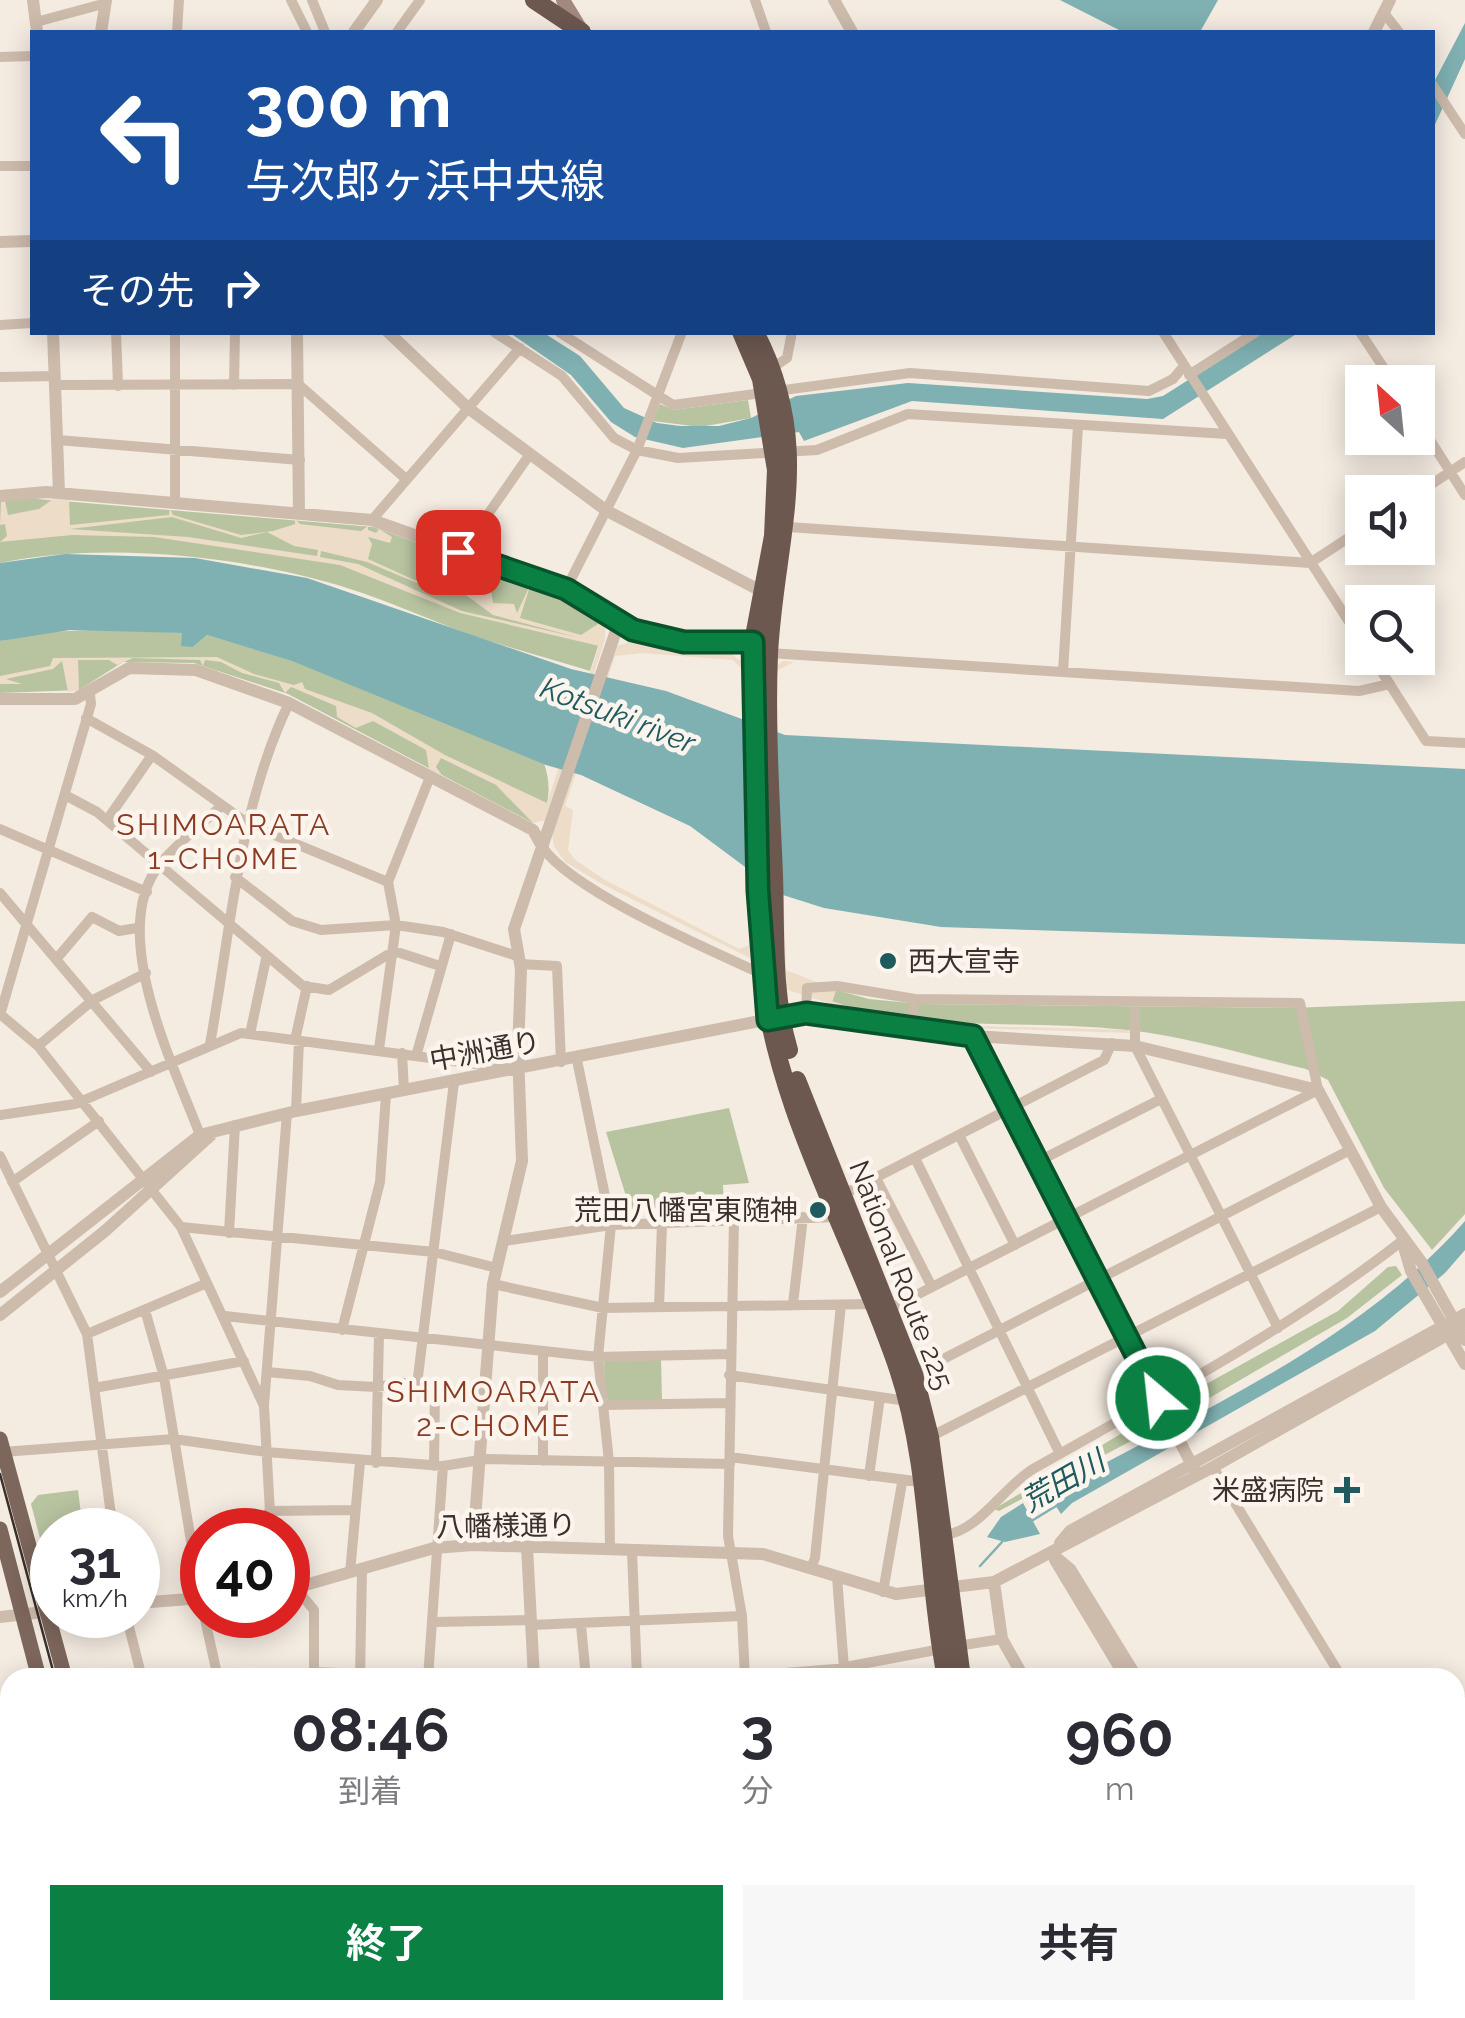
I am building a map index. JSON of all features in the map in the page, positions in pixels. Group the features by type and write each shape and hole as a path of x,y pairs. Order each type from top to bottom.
{"highway":[{"path":"534,0 574,30"},
{"path":"742,335 771,393"},
{"path":"755,335 771,369 788,527 760,711"},
{"path":"774,1018 760,711 753,642 775,509 780,446"},
{"path":"766,894 762,974 774,1018"},
{"name":"National Route 225","path":"774,1018 880,1306 908,1401 912,1482 945,1594"},
{"name":"National Route 225","path":"774,1018 798,1124 836,1217 914,1374 930,1437 942,1535 947,1668"},
{"name":"National Route 225","path":"948,1644 958,1668"}],"main road":[{"path":"563,0 574,30"},
{"path":"2,1445 30,1542"},
{"path":"0,1528 37,1668"},
{"path":"56,1638 63,1668"}],"street":[{"path":"33,0 37,27 104,2 101,30"},
{"path":"178,30 179,0"},
{"path":"291,0 305,30"},
{"path":"312,0 324,30"},
{"path":"320,14 330,0"},
{"path":"355,30 376,0"},
{"path":"398,30 420,0"},
{"path":"755,0 764,30"},
{"path":"834,0 851,30"},
{"path":"1375,30 1387,6"},
{"path":"1387,6 1398,30"},
{"path":"0,56 30,56"},
{"path":"1435,88 1465,134"},
{"path":"0,166 30,166"},
{"path":"0,242 30,241"},
{"path":"0,324 30,323"},
{"path":"53,335 59,493"},
{"path":"116,335 118,386"},
{"path":"175,335 175,503"},
{"path":"234,385 235,335"},
{"path":"297,335 299,514"},
{"path":"391,335 468,408 608,510 763,592"},
{"path":"499,335 562,376 599,425 638,446 700,459 780,446 817,450 908,414 1227,434"},
{"path":"564,335 673,405 910,373 1149,391 1251,335"},
{"path":"566,589 638,446 681,335"},
{"path":"771,369 787,358 791,335"},
{"path":"1165,335 1345,616"},
{"path":"1362,335 1382,365"},
{"path":"372,520 520,348"},
{"path":"0,377 118,386 298,384 406,480"},
{"path":"1062,672 1078,426"},
{"path":"58,440 300,460"},
{"path":"1435,448 1465,495"},
{"path":"460,553 530,454"},
{"path":"1435,482 1465,462"},
{"path":"1,493 59,493 372,520 566,589 640,632 684,642 753,642 769,653 1359,692 1390,684"},
{"path":"788,527 1310,563 1345,540"},
{"path":"473,1545 493,1284 522,1160 516,917 543,848 606,650 619,622"},
{"path":"0,700 75,698 90,694 129,668 196,670 289,703 533,830 552,861 580,881 762,974"},
{"path":"1384,675 1426,740 1465,743"},
{"path":"90,694 65,795 0,1014 38,1046 84,1100 181,1227 264,1406"},
{"path":"210,1044 236,877 268,755 289,703"},
{"path":"86,718 152,755 250,825 388,882"},
{"path":"107,820 152,755"},
{"path":"380,1049 396,925 388,882 430,776"},
{"path":"65,795 107,820 231,923 266,959 307,986 328,990 394,951 440,966"},
{"path":"206,1135 156,1024 138,928 158,866 221,806"},
{"path":"0,829 147,892"},
{"path":"236,877 292,921 322,930 396,925 451,934 519,960 557,966 561,1062"},
{"path":"2,899 58,957 151,1072"},
{"path":"58,957 92,917 119,931 138,928"},
{"path":"416,1056 451,934"},
{"path":"250,1034 266,959"},
{"path":"38,1046 92,1000 146,973"},
{"path":"269,1508 264,1406 270,1322 297,1040 307,986"},
{"path":"806,1013 807,988 837,986 915,999 1300,1003 1318,1090 1431,1294 1457,1327 1465,1364"},
{"path":"909,1029 915,999"},
{"path":"1135,1002 1135,1046 1278,1328"},
{"name":"中洲通り","path":"0,1292 206,1135 292,1112 806,1013 973,1036 1135,1046 1318,1090"},
{"path":"0,1115 28,1114 84,1100 210,1044 250,1034 518,1070"},
{"path":"973,1036 1194,1470"},
{"path":"842,1195 1104,1060 1112,1043"},
{"path":"402,1053 404,1091"},
{"path":"576,1060 608,1194 611,1225 598,1357 609,1462 610,1550"},
{"path":"416,1385 454,1082"},
{"path":"493,1284 603,1308 880,1306 932,1287 1318,1090"},
{"path":"342,1330 380,1182 386,1095"},
{"path":"1036,1162 1161,1100"},
{"path":"12,1182 99,1121"},
{"path":"228,1233 235,1125"},
{"path":"959,1135 1015,1245"},
{"path":"914,1374 1350,1150"},
{"path":"915,1158 988,1299 997,1332 1060,1454"},
{"path":"2,1164 87,1334 109,1508"},
{"path":"876,1178 932,1287"},
{"name":"中洲通り","path":"0,1314 105,1231 146,1183"},
{"path":"930,1437 1381,1206"},
{"path":"793,1304 803,1217"},
{"path":"505,1240 611,1225 836,1217"},
{"path":"94,1218 105,1231"},
{"path":"734,1220 730,1306 731,1552 742,1616 745,1668"},
{"path":"659,1307 662,1224"},
{"path":"181,1227 434,1252 498,1268"},
{"path":"942,1535 968,1526 1010,1482 1326,1300 1402,1241"},
{"path":"87,1334 208,1283"},
{"path":"810,1568 825,1470 841,1305"},
{"path":"144,1310 164,1377 186,1508"},
{"path":"224,1316 598,1357 730,1354"},
{"path":"2,1445 174,1439 360,1462 438,1466 477,1460 730,1460 912,1482 883,1592 945,1594 994,1582 1052,1553 1070,1531 1194,1470 1457,1327"},
{"path":"376,1463 380,1334"},
{"path":"543,1352 543,1461"},
{"path":"94,1388 244,1362"},
{"path":"267,1372 376,1388 416,1385 482,1394"},
{"path":"730,1375 908,1401"},
{"path":"429,1668 439,1548 435,1388"},
{"path":"869,1476 880,1397"},
{"path":"603,1405 730,1404"},
{"path":"1194,1470 1212,1467 1306,1408"},
{"path":"360,1462 354,1510 360,1668"},
{"path":"1212,1467 1336,1668"},
{"path":"310,1511 354,1510"},
{"name":"八幡様通り","path":"310,1581 439,1548 473,1545 731,1552 784,1558 883,1592"},
{"path":"526,1548 534,1668"},
{"path":"632,1551 637,1668"},
{"path":"1052,1553 1120,1668"},
{"path":"1052,1553 1070,1569 1131,1668"},
{"path":"1026,1566 1061,1573"},
{"path":"836,1577 844,1668 948,1644 1002,1639"},
{"path":"994,1582 1002,1639 1018,1668"},
{"path":"310,1606 314,1610 314,1668"},
{"path":"0,1618 30,1612"},
{"path":"433,1622 581,1624 742,1616"},
{"path":"581,1624 585,1668"},
{"path":"132,1638 139,1668"},
{"path":"209,1638 216,1668"}],"green space":[{"path":"748,400 751,418 700,427 653,421 660,404 673,410"},
{"path":"26,498 373,527 559,593 597,617 602,634 590,671 468,634 347,588 264,568 175,555 129,553 41,556 0,563 0,502"},
{"path":"111,629 182,633 193,647 207,635 293,661 544,763 549,788 547,804 533,823 288,694 194,663 123,662 79,690 0,693 0,641 45,632"},
{"path":"836,990 869,999 920,1004 1292,1008 1465,1001 1465,1214 1432,1250 1384,1188 1328,1080 1306,1069 1150,1033 942,1022 868,1012 832,1002"},
{"path":"729,1108 749,1183 723,1185 724,1206 719,1207 719,1215 687,1217 686,1207 630,1209 606,1132"},
{"path":"1396,1266 1402,1275 1347,1318 1175,1418 1172,1403 1338,1311 1388,1267"},
{"path":"604,1359 661,1359 662,1401 609,1401 605,1397"},
{"path":"1151,1416 1159,1416 1163,1424 999,1511 994,1509"},
{"path":"78,1490 80,1508 32,1508 38,1495"}],"shaded area":[{"path":"53,499 69,500 70,525 169,515 170,508 173,515 241,535 273,531 295,524 295,519 300,524 361,531 368,526 368,530 376,533 379,529 392,537 390,543 368,537 372,544 368,559 430,587 446,584 455,557 459,558 454,576 457,582 469,585 489,581 493,603 514,604 517,613 531,583 520,618 581,635 598,624 597,617 605,623 605,639 546,820 533,823 496,785 441,758 436,767 442,775 429,769 426,750 373,721 356,728 337,717 336,706 291,687 285,693 279,683 242,673 221,662 205,660 203,666 200,660 133,658 117,665 109,660 78,660 79,690 68,692 62,661 53,669 6,679 22,684 0,684 0,676 50,666 53,658 217,657 254,674 294,685 302,682 305,689 372,713 445,755 547,803 599,646 460,613 340,565 154,537 72,535 0,542 7,536 5,524 0,525 1,502 5,501 8,515 39,509","holes":["172,517 241,538 267,532 294,546 318,550 317,556 188,537 70,529","321,551 367,562 436,591 466,595 493,615 580,638 462,611 358,564 320,557"]},
{"path":"631,642 672,651 732,654 744,664 746,782 743,670 733,660 642,653 615,656 565,806 573,810 568,850 574,859 605,880 739,949 750,945 750,958 602,884 565,862 554,846 552,833 613,647"},
{"path":"783,661 794,662 776,671 786,970 836,990 832,1001 852,1008 973,1026 1131,1033 973,1028 850,1010 788,990 783,977 774,668"}],"water":[{"path":"1060,0 1218,0 1201,30 1119,30"},
{"path":"1465,23 1465,59 1435,125 1435,80"},
{"path":"513,335 547,335 580,356 624,408 657,423 719,426 751,418 796,396 908,383 1147,399 1163,396 1259,335 1295,335 1163,419 912,401 804,441 799,432 683,448 635,437 611,422 571,375"},
{"name":"Kotsuki river","path":"65,554 195,558 307,578 571,669 666,691 785,735 1465,769 1465,944 941,927 824,908 783,895 690,826 581,775 546,765 292,661 207,635 193,647 181,646 182,633 70,630 0,641 0,563"},
{"path":"1465,1221 1465,1250 1445,1273 1375,1331 1072,1503 1061,1514 1046,1491 1061,1487 1222,1401 1327,1338 1423,1264"},
{"path":"1023,1503 1040,1534 1005,1542 987,1537 1001,1517"}],"waterway":[{"name":"荒田川","path":"1033,1520 1056,1506"},
{"name":"荒田川","path":"980,1566 1002,1542"}],"tram line":[{"path":"0,1474 52,1668"}],"place":[{"name":"西大宣寺","path":"888,961"},
{"name":"荒田八幡宮東随神","path":"818,1210"},
{"name":"米盛病院","path":"1347,1490"}],"district":[{"name":"SHIMOARATA 1-CHOME","path":"224,841"},
{"name":"SHIMOARATA 2-CHOME","path":"494,1408"}],"route":[{"path":"458,552 566,589 633,630 684,642 753,642 758,891 768,1020 806,1013 973,1036 1158,1398"}]}
